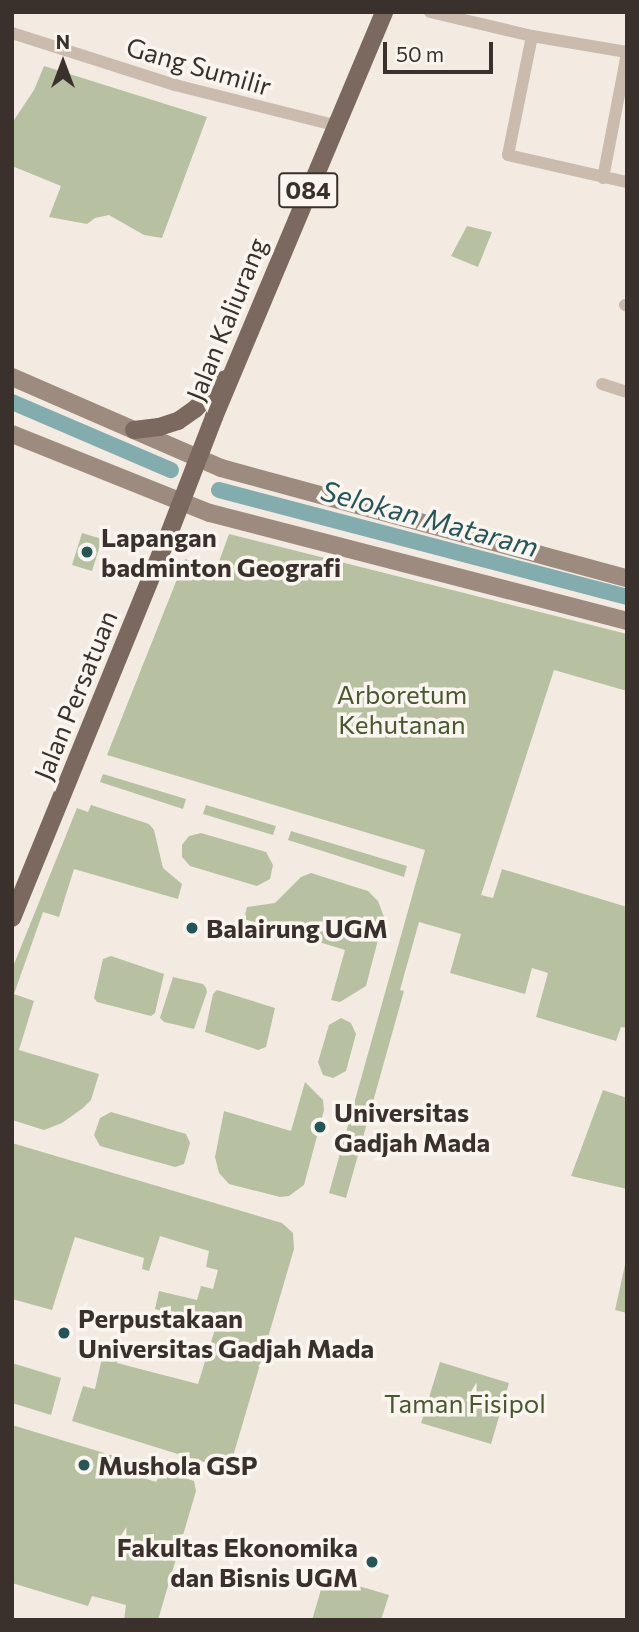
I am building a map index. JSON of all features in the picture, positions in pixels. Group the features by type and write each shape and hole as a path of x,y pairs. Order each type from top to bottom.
{"main road":[{"name":"Jalan Kaliurang","path":"183,498 334,125 384,12"},
{"path":"134,430 178,421 205,400 234,368"},
{"path":"12,377 134,430 196,465 627,578"},
{"path":"12,434 183,498 627,621"},
{"name":"Jalan Persatuan","path":"12,918 183,498"}],"street":[{"path":"430,12 532,36 627,52 603,178"},
{"name":"Gang Sumilir","path":"12,33 175,85 334,125"},
{"path":"532,36 508,155 627,182"},
{"path":"602,384 626,391"}],"green space":[{"path":"44,66 207,117 162,238 144,235 109,215 95,218 87,224 49,217 61,186 12,166 12,123 34,90"},
{"path":"467,226 492,232 478,267 451,256"},
{"name":"Lapangan badminton Geografi","path":"82,533 102,539 92,571 72,565"},
{"name":"Arboretum Kehutanan","path":"229,534 627,634 627,691 554,670 481,895 493,898 502,869 627,907 627,1028 621,1027 616,1041 536,1017 548,973 532,968 525,994 450,973 461,934 419,922 400,990 404,991 346,1198 329,1193 425,850 107,755 185,559 216,570"},
{"path":"103,774 186,799 183,809 100,782"},
{"path":"91,805 149,824 154,830 163,868 182,884 178,899 74,869 59,917 43,912 14,994 34,1001 19,1050 99,1074 91,1100 62,1123 44,1130 12,1120 12,969 77,808 88,812"},
{"path":"206,805 276,826 273,835 203,814"},
{"path":"291,831 407,866 404,877 288,840"},
{"path":"201,833 266,852 273,865 270,879 257,886 190,866 182,857 182,845 189,836"},
{"path":"311,873 368,891 378,901 384,917 366,986 340,1002 331,1000 345,950 244,919 247,907 275,903 301,877"},
{"path":"111,956 164,974 155,1013 151,1016 97,1002 94,998 103,959"},
{"path":"173,977 203,984 206,988 194,1029 164,1022 160,1018"},
{"path":"217,990 275,1008 266,1047 258,1050 205,1032 213,994"},
{"path":"341,1018 351,1023 356,1034 346,1071 333,1078 323,1075 318,1062 329,1025"},
{"path":"305,1082 323,1100 324,1110 304,1185 289,1196 280,1197 229,1184 219,1173 215,1157 224,1111 291,1131"},
{"path":"603,1090 627,1098 627,1189 571,1176"},
{"path":"111,1112 186,1134 190,1143 184,1164 175,1167 100,1146 94,1135 100,1118"},
{"path":"12,1143 282,1223 293,1233 294,1249 229,1470 72,1421 83,1386 95,1389 104,1349 119,1354 117,1363 198,1384 216,1326 155,1309 159,1291 197,1300 201,1286 213,1289 218,1270 206,1267 209,1251 160,1236 149,1271 142,1269 144,1258 75,1237 52,1310 12,1299"},
{"path":"627,1256 627,1313 615,1310"},
{"name":"Taman Fisipol","path":"440,1362 509,1383 491,1444 421,1423"},
{"path":"12,1363 61,1378 51,1415 12,1403"},
{"path":"12,1425 124,1459 127,1463 125,1472 156,1482 163,1471 194,1481 196,1491 158,1620 124,1620 126,1605 92,1596 88,1606 12,1583"},
{"path":"325,1576 389,1595 381,1620 312,1620"}],"waterway":[{"name":"Selokan Mataram","path":"12,402 171,470"},
{"name":"Selokan Mataram","path":"219,490 627,597"}],"place":[{"name":"Lapangan badminton Geografi","path":"87,552"},
{"name":"Balairung UGM","path":"192,928"},
{"name":"Universitas Gadjah Mada","path":"320,1127"},
{"name":"Perpustakaan Universitas Gadjah Mada","path":"64,1333"},
{"name":"Mushola GSP","path":"84,1465"},
{"name":"Fakultas Ekonomika dan Bisnis UGM","path":"372,1562"}]}
